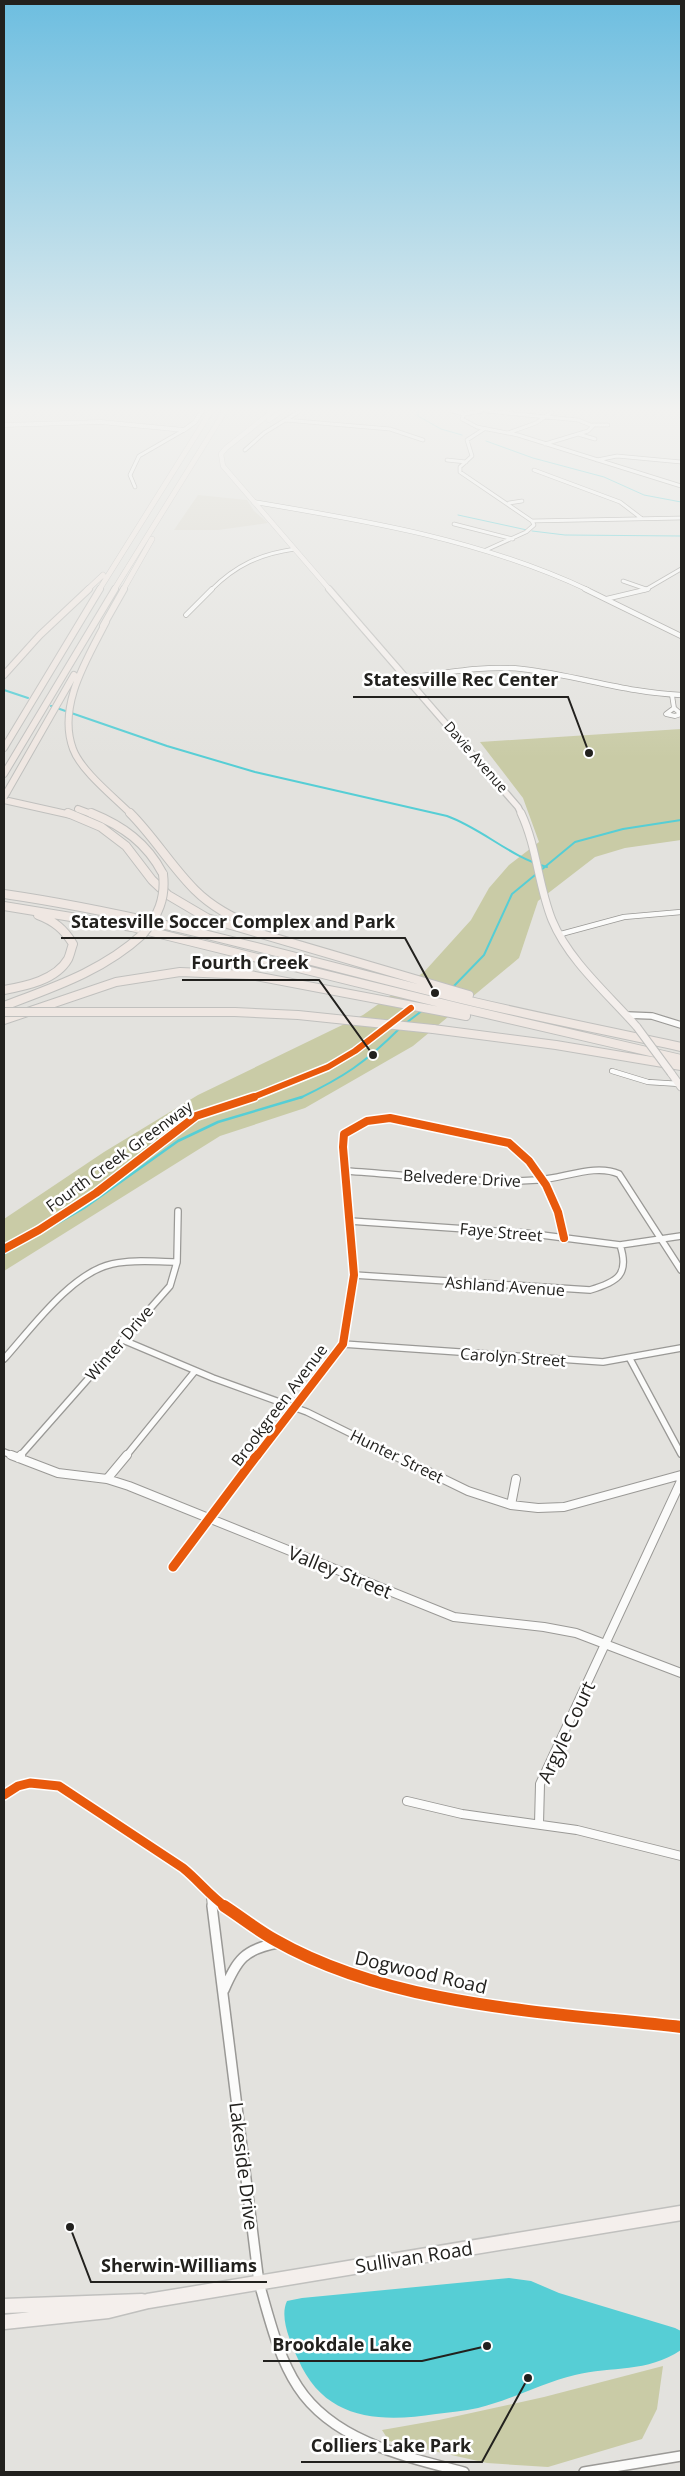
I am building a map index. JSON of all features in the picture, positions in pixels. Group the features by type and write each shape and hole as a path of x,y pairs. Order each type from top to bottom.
{"highway":[{"path":"4,748 138,527"},
{"path":"4,774 154,527"},
{"path":"5,796 135,572 158,527"},
{"path":"4,675 40,635 101,578 124,549"},
{"path":"106,622 80,674 70,705 68,724 73,750 81,764 146,829 204,899 236,920 315,949"},
{"path":"4,1006 85,975 117,956 150,926 164,896 163,874 148,848 117,824 59,803 5,796"},
{"path":"5,796 63,811 101,827 126,846 159,888 178,903 199,915 230,926 431,983 472,999"},
{"path":"4,894 63,902 141,917 419,989 472,999 681,1047"},
{"path":"4,906 53,921 66,930 73,944 68,959 56,971 33,983 4,990"},
{"path":"4,906 132,926 409,994 457,1011"},
{"path":"4,1020 116,982 180,972 258,976 398,1003 457,1011 681,1059"},
{"path":"4,1012 235,1012 307,1015 556,1045 681,1066"}],"main road":[{"name":"Davie Avenue","path":"275,527 518,807 530,833 546,904 561,934 571,950 637,1027 680,1085"},
{"name":"Sullivan Road","path":"4,2322 108,2311 148,2301 681,2213"},
{"name":"Sullivan Road","path":"4,2306 119,2300 148,2301"}],"street":[{"path":"398,527 486,550 538,568 681,636"},
{"path":"464,527 513,539"},
{"path":"486,550 513,539 533,527"},
{"path":"186,615 226,575 243,562 267,553 295,549"},
{"path":"606,599 646,590 681,569"},
{"path":"623,581 646,590"},
{"path":"408,678 509,668 681,695"},
{"path":"672,695 674,708"},
{"path":"561,934 624,917 681,912"},
{"path":"627,1015 652,1016 681,1025"},
{"path":"612,1071 648,1082 680,1085"},
{"name":"Brookgreen Avenue","path":"174,1567 292,1408 343,1344 354,1275 343,1147 344,1134 353,1127 367,1121 390,1118 509,1143 521,1151 541,1180 560,1214 564,1238"},
{"name":"Belvedere Drive","path":"346,1171 509,1182 541,1180 608,1169 619,1174 661,1240"},
{"name":"Winter Drive","path":"18,1458 170,1286 177,1262 178,1211"},
{"name":"Faye Street","path":"350,1221 564,1238 620,1245 681,1236"},
{"path":"661,1240 681,1270"},
{"name":"Ashland Avenue","path":"354,1275 573,1291 590,1290 606,1286 617,1278 624,1269 624,1258 620,1245"},
{"path":"4,1359 86,1274 105,1265 126,1262 177,1262"},
{"name":"Hunter Street","path":"123,1340 195,1371 307,1412 468,1491 511,1505 538,1508 564,1507 681,1475"},
{"name":"Carolyn Street","path":"343,1344 603,1362 630,1359 681,1348"},
{"path":"630,1359 681,1454"},
{"path":"107,1479 195,1371"},
{"name":"Valley Street","path":"4,1452 58,1473 107,1479 454,1617 544,1627 576,1633 681,1674"},
{"path":"511,1505 516,1479"},
{"name":"Argyle Court","path":"540,1824 538,1799 540,1784 681,1481"},
{"name":"Dogwood Road","path":"4,1795 17,1785 39,1780 59,1786 183,1868 199,1881 211,1897 280,1943 363,1978 412,1991 471,2003 681,2027"},
{"path":"407,1801 462,1814 577,1830 681,1856"},
{"name":"Lakeside Drive","path":"211,1897 259,2283 275,2336 299,2389 328,2418 362,2441 399,2456 464,2472"},
{"path":"223,1992 233,1966 246,1953 258,1946 280,1943"},
{"path":"584,2472 681,2456"}],"shaded area":[{"path":"176,527 243,527 218,530 174,530"}],"green space":[{"path":"681,729 681,840 625,848 595,857 538,901 519,958 413,1046 305,1108 220,1136 4,1271 4,1219 104,1152 198,1095 363,1015 424,972 471,920 489,888 509,865 539,842 523,798 480,742"},
{"path":"663,2366 657,2409 642,2439 548,2467 487,2463 389,2441 382,2430 439,2420 544,2397"}],"water":[{"path":"509,2278 531,2281 559,2293 675,2328 681,2331 681,2350 668,2357 642,2366 589,2372 563,2378 478,2408 415,2417 374,2417 355,2413 338,2406 323,2395 309,2379 298,2359 285,2323 284,2315 287,2301"}],"waterway":[{"path":"511,527 527,530"},
{"path":"532,531 565,535 681,536"},
{"path":"4,690 28,698"},
{"path":"51,706 167,746 255,772 447,816 473,828 521,857 545,866"},
{"path":"545,866 575,842 623,829 681,820"},
{"path":"452,988 484,955 512,894 545,866"},
{"path":"406,1023 423,1010"},
{"path":"302,1097 329,1083 365,1060 400,1028"},
{"path":"4,1254 84,1208 178,1141 218,1122 302,1097"}],"cycle path":[{"name":"Fourth Creek Greenway","path":"4,1249 39,1230 96,1193 196,1116 257,1096 328,1067 355,1051 411,1008"},
{"path":"173,1567 343,1344 354,1275 343,1147 344,1134 353,1127 367,1121 390,1118 509,1143 529,1161 546,1185 558,1212 564,1238"},
{"path":"4,1795 18,1786 30,1783 37,1782 59,1786 183,1868 199,1881 211,1897 275,1940 331,1966 370,1980 471,2003 681,2027"}],"place":[{"name":"Statesville Rec Center","path":"589,753"},
{"name":"Statesville Soccer Complex and Park","path":"435,993"},
{"name":"Fourth Creek","path":"373,1055"},
{"name":"Sherwin-Williams","path":"70,2227"},
{"name":"Brookdale Lake","path":"487,2346"},
{"name":"Colliers Lake Park","path":"528,2378"}]}
